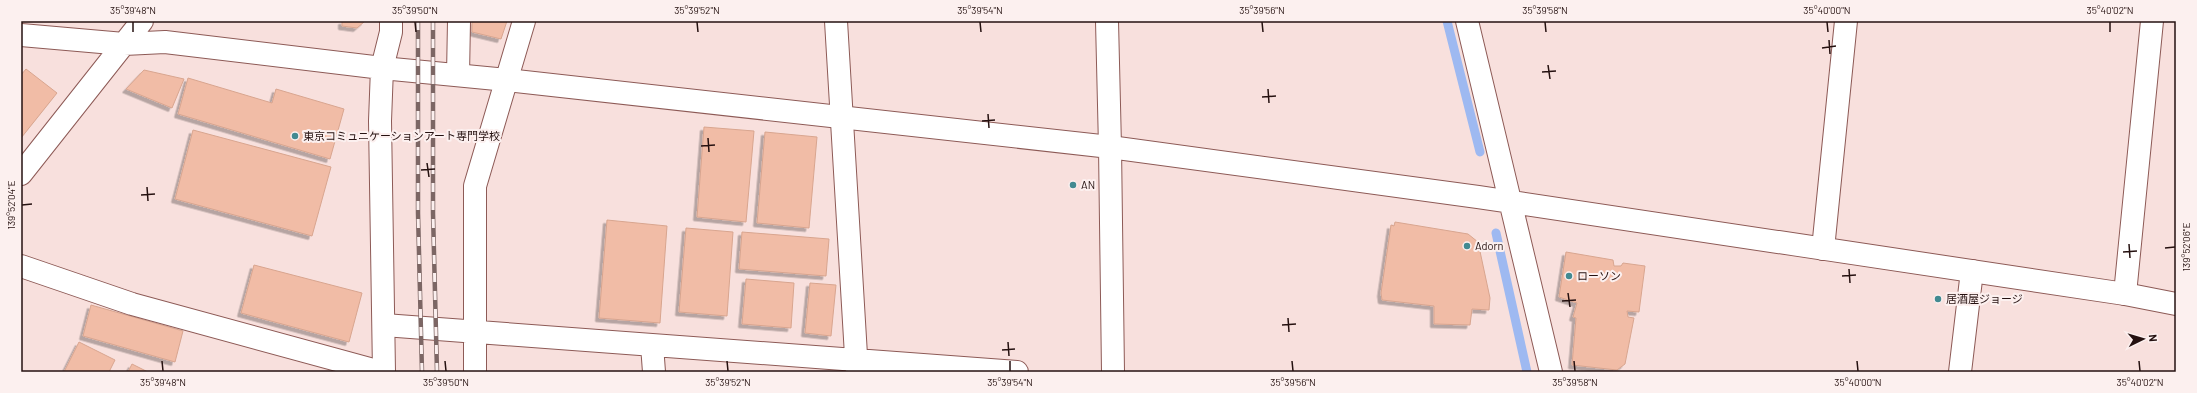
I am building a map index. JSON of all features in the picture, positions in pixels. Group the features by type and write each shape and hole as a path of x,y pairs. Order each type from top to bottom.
{"street":[{"path":"21,174 142,21"},
{"path":"21,266 132,304 382,372 384,325 380,121 382,68 391,32 391,21"},
{"path":"458,21 458,75"},
{"path":"475,372 475,186 524,21"},
{"path":"836,21 857,366"},
{"path":"1107,21 1113,372"},
{"path":"1467,21 1551,372"},
{"path":"1823,249 1846,21"},
{"path":"2125,294 2152,21"},
{"path":"21,35 124,44 165,42 382,68 506,80 1110,147 1511,203 2125,294 2176,304"},
{"path":"1960,372 1972,271"},
{"path":"384,325 652,345 857,366 1017,372"},
{"path":"652,345 654,372"}],"building":[{"path":"342,21 365,21 357,28 342,26"},
{"path":"472,21 507,21 501,39 472,32"},
{"path":"26,69 57,93 21,138 21,75"},
{"path":"144,70 184,79 172,108 126,89"},
{"name":"東京コミュニケーションアート専門学校","path":"188,78 272,103 276,89 344,109 330,159 178,114"},
{"path":"704,127 754,131 746,222 697,217"},
{"path":"193,130 331,167 312,236 175,199"},
{"path":"765,132 817,137 809,228 757,223"},
{"path":"607,220 667,226 660,323 599,318"},
{"path":"1395,222 1468,234 1478,242 1490,298 1489,310 1472,309 1470,325 1434,324 1434,306 1382,300 1381,293 1391,225 1394,226"},
{"path":"686,228 733,232 727,316 679,312"},
{"path":"742,232 829,239 826,276 739,269"},
{"path":"1566,252 1613,260 1614,266 1621,266 1623,263 1645,266 1639,312 1627,311 1628,317 1634,318 1625,364 1617,370 1572,365 1576,318 1573,317 1577,303 1559,297"},
{"path":"254,265 362,293 349,342 241,313"},
{"path":"746,279 794,283 791,328 742,324"},
{"path":"810,283 836,285 831,336 805,333"},
{"path":"91,305 183,331 175,362 83,336"},
{"path":"79,342 115,360 109,372 64,372"},
{"path":"132,364 148,372 128,372"}],"waterway":[{"path":"1447,21 1480,152"},
{"path":"1496,233 1527,372"}],"railway":[{"path":"418,21 418,213 422,372"},
{"path":"433,21 433,213 437,372"}],"place":[{"name":"東京コミュニケーションアート専門学校","path":"295,136"},
{"name":"AN","path":"1073,185"},
{"name":"Adorn","path":"1467,246"},
{"name":"ローソン","path":"1569,276"},
{"name":"居酒屋ジョージ","path":"1938,299"}]}
